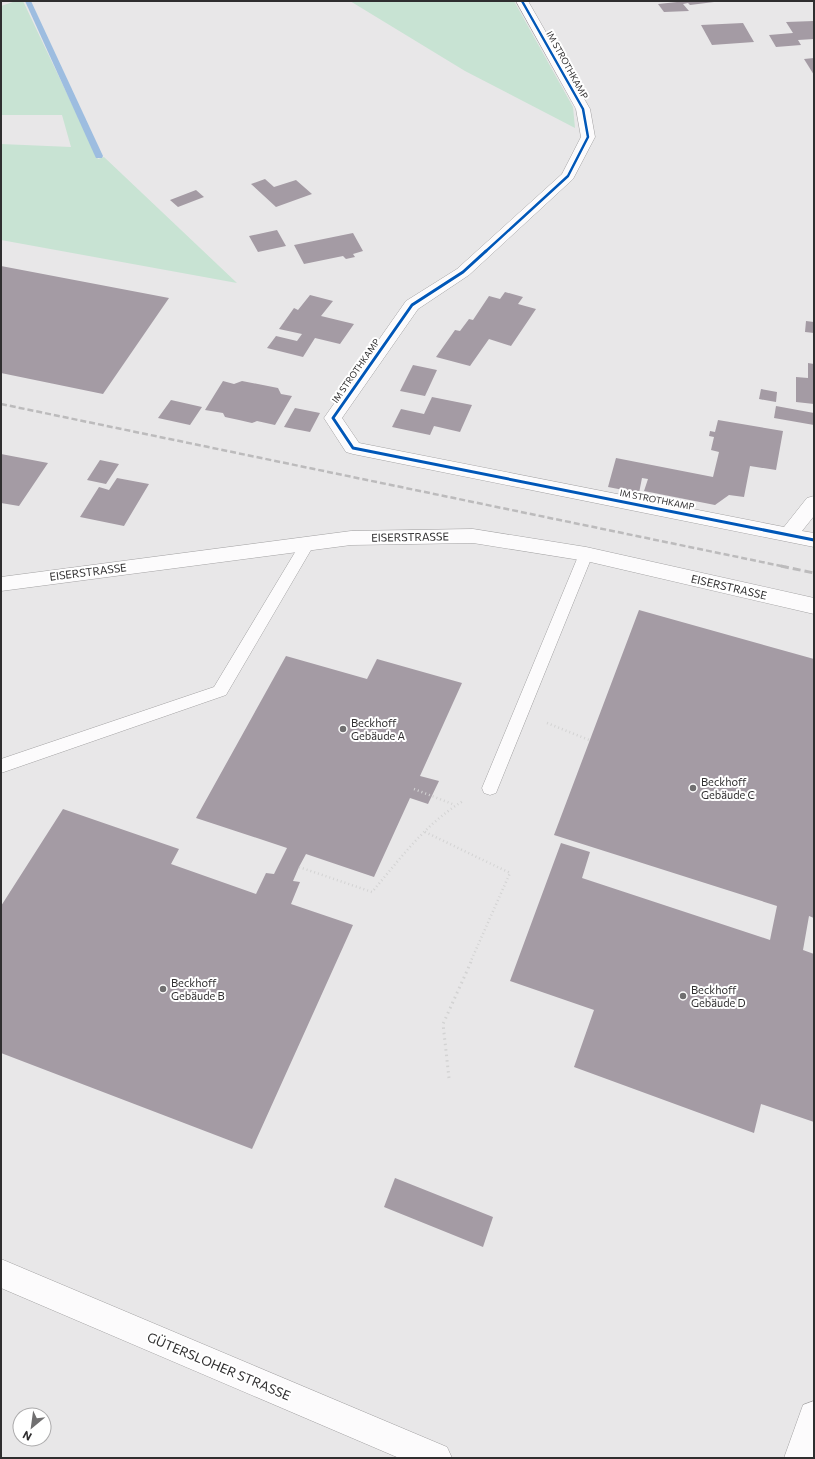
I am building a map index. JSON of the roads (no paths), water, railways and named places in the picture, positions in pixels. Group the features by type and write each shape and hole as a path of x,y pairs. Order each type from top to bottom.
{"street":[{"name":"IM STROTHKAMP","path":"522,1 583,109 588,137 568,176 463,272 412,305 333,418 353,448 814,540"},
{"path":"788,534 814,503"},
{"name":"EISERSTRASSE","path":"1,584 351,538 473,536 586,554 814,606"},
{"name":"GÜTERSLOHER STRASSE","path":"1,1273 436,1458"},
{"path":"800,1458 814,1416"}],"lane":[{"path":"1,766 220,691 308,543"},
{"path":"490,788 586,554"}],"waterway":[{"path":"28,1 99,156"}],"railway":[{"path":"1,404 786,567"},
{"path":"781,566 814,573"}],"place":[{"name":"Beckhoff Gebäude A","path":"343,729"},
{"name":"Beckhoff Gebäude C","path":"693,788"},
{"name":"Beckhoff Gebäude B","path":"163,989"},
{"name":"Beckhoff Gebäude D","path":"683,996"}]}
